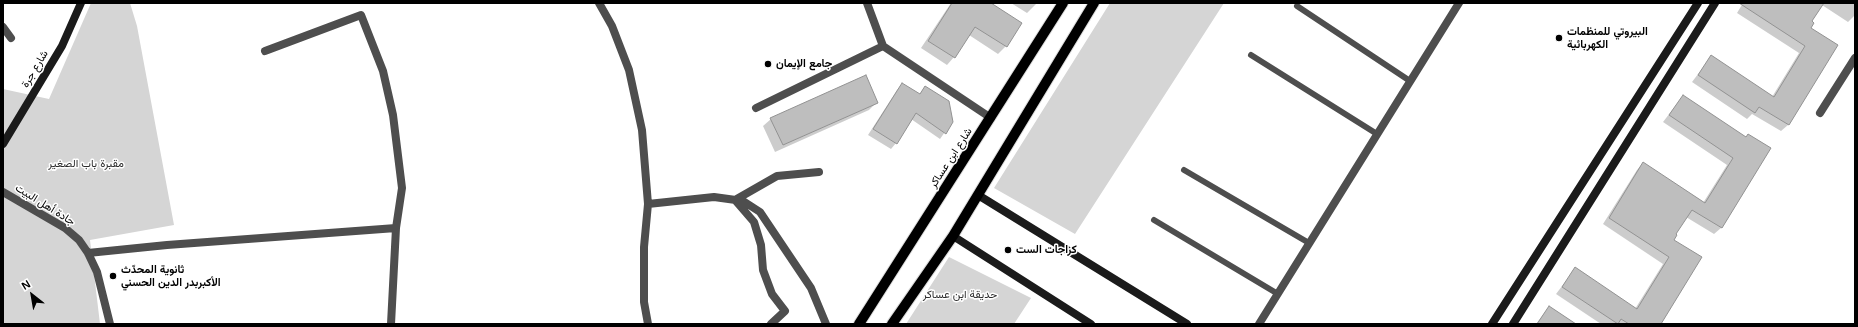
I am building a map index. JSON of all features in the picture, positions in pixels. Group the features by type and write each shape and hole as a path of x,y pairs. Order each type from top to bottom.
{"main road":[{"name":"شارع جرة","path":"3,144 62,46 81,3"},
{"name":"شارع ابن عساكر","path":"859,324 1063,3"},
{"path":"892,324 953,236 1094,3"},
{"path":"1492,324 1698,3"},
{"path":"1513,324 1715,3"},
{"path":"978,195 1187,324"},
{"path":"953,236 1091,324"}],"street":[{"path":"599,3 612,26 629,70 642,130 648,204 644,247 644,302 648,324"},
{"path":"868,3 884,46 991,118"},
{"path":"1259,324 1458,3"},
{"path":"265,51 361,15 383,71 393,115 402,188 396,228 391,324"},
{"path":"3,27 11,38"},
{"path":"756,108 884,46"},
{"path":"1820,113 1855,58"},
{"path":"735,200 777,176 819,172"},
{"name":"جادة أهل البيت","path":"3,192 65,228 79,240 88,253 97,272 110,324"},
{"path":"648,204 714,197 743,201 760,212 811,288 826,324"},
{"path":"735,200 754,222 761,245 763,270 772,294 785,312 772,324"},
{"path":"88,253 167,245 396,228"}],"lane":[{"path":"1297,6 1410,81"},
{"path":"1251,55 1377,134"},
{"path":"1184,170 1309,243"},
{"path":"1154,220 1278,294"}],"green space":[{"name":"مقبرة باب الصغير","path":"91,3 130,3 137,26 174,225 90,240 100,324 3,324 3,89 49,99"},
{"path":"1110,3 1224,3 1075,234 994,188"},
{"name":"حديقة ابن عساكر","path":"949,257 1031,298 1014,324 906,324"}],"building":[{"path":"952,3 991,3 1022,23 1007,47 975,27 955,58 928,41"},
{"path":"1739,3 1824,3 1812,21 1814,23 1811,28 1838,45 1789,125 1759,107 1755,113 1698,75 1711,55 1774,97 1805,46"},
{"path":"866,75 878,103 783,145 770,118"},
{"path":"902,83 920,94 925,86 949,101 953,122 946,134 916,113 897,144 873,129"},
{"path":"1683,95 1746,137 1748,134 1771,148 1722,228 1692,210 1676,234 1677,235 1674,240 1702,257 1661,324 1629,324 1621,319 1618,324 1562,287 1575,267 1637,309 1669,257 1609,218 1643,162 1705,203 1733,158 1669,115"},
{"path":"1549,306 1576,324 1537,324"}],"place":[{"name":"البيروتي للمنظمات الكهربائية","path":"1559,38"},
{"name":"جامع الإيمان","path":"768,64"},
{"name":"كراجات الست","path":"1008,250"},
{"name":"ثانوية المحدّث الأكبربدر الدين الحسني","path":"113,276"}]}
